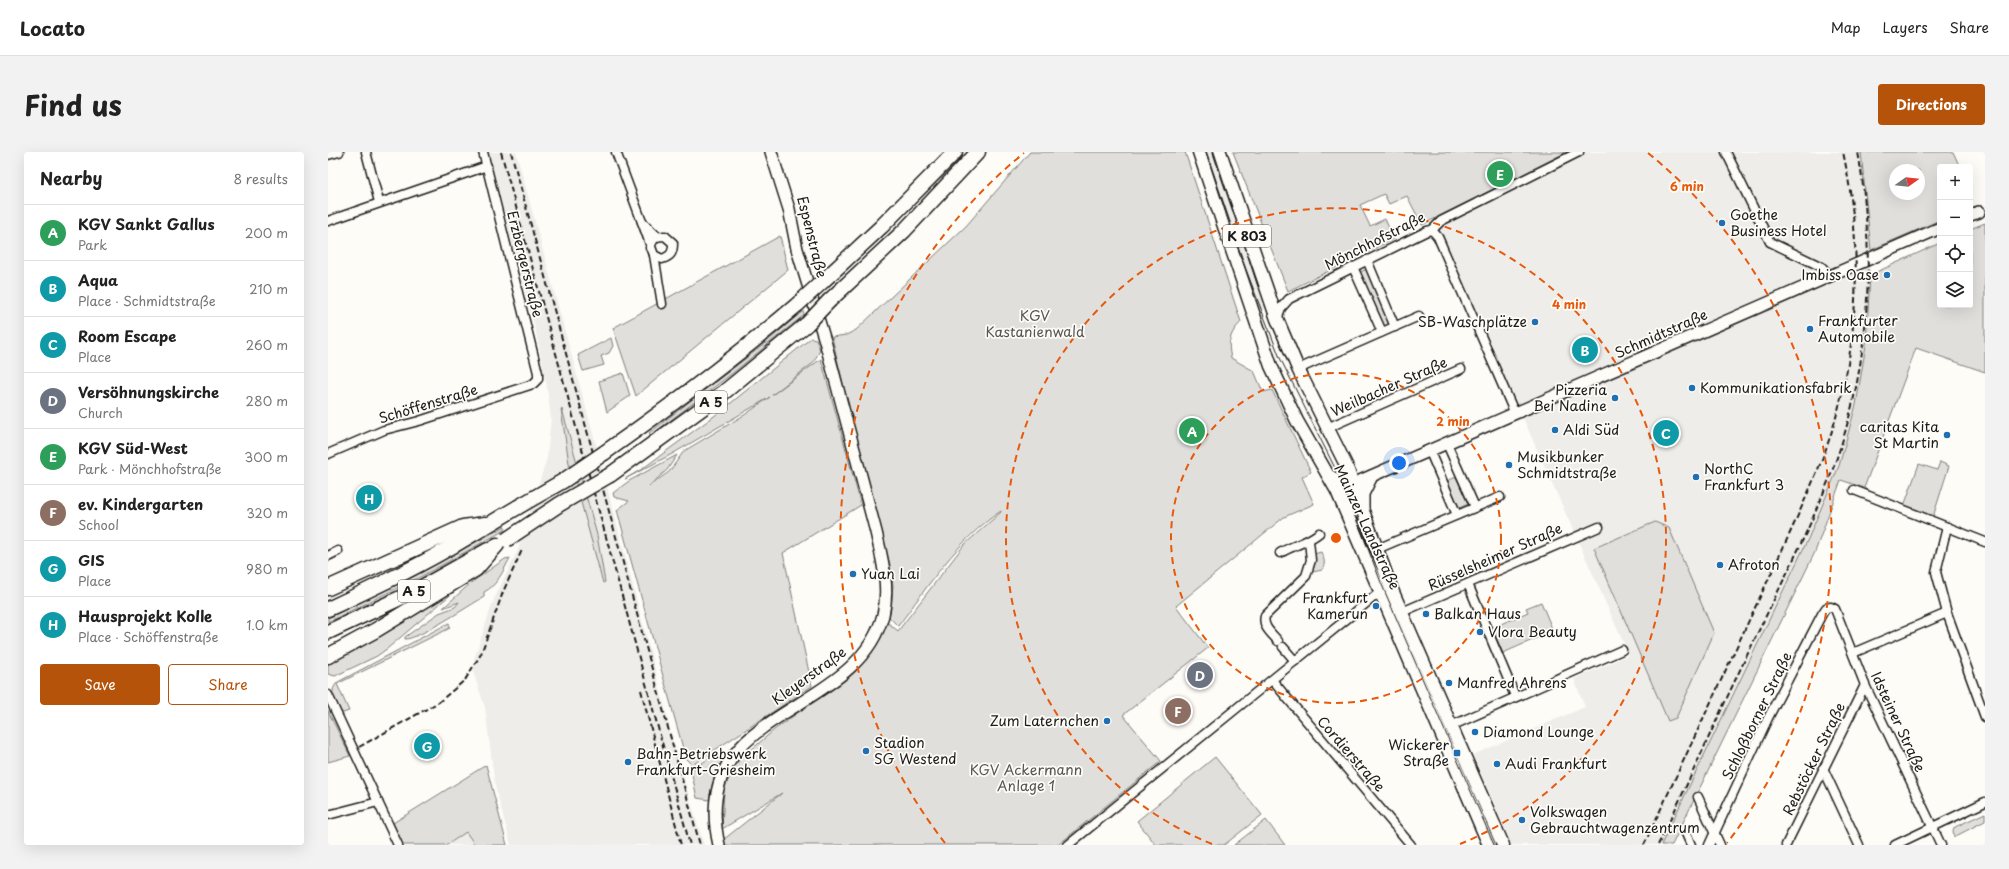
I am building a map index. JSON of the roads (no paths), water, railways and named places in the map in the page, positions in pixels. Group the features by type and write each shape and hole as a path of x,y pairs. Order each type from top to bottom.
{"highway":[{"name":"A 5","path":"328,609 401,574 468,537 562,481 670,407 798,304 881,227 955,152"},
{"name":"A 5","path":"328,632 408,594 501,543 560,504 610,475 723,393 807,324 830,300 904,231 978,152"},
{"path":"328,588 463,527 488,524"},
{"path":"328,656 376,630 476,569 501,543"}],"main road":[{"name":"Mainzer Landstraße","path":"1199,152 1271,366 1297,421 1347,513 1489,845"},
{"name":"Mainzer Landstraße","path":"1220,152 1267,295 1299,371 1353,484 1402,612 1503,845"}],"street":[{"path":"328,155 339,152"},
{"path":"366,152 379,202"},
{"name":"Erzbergerstraße","path":"483,152 538,373 536,382"},
{"path":"616,152 652,251 662,304"},
{"name":"Espenstraße","path":"771,152 782,183 797,249 822,330"},
{"name":"Mönchhofstraße","path":"1289,299 1427,231 1432,230 1442,221 1579,152"},
{"path":"1726,152 1770,242 1822,267 1829,276"},
{"path":"328,221 379,202 487,166"},
{"path":"642,222 657,236"},
{"name":"Schmidtstraße","path":"1353,484 1430,452 1937,229"},
{"path":"1432,230 1438,237 1515,414"},
{"path":"657,236 666,236 673,243 673,251 669,256 662,259 652,251 652,240 657,236"},
{"path":"1367,260 1395,327"},
{"path":"1353,267 1382,332"},
{"path":"1267,295 1278,299 1289,299"},
{"path":"1277,319 1281,308 1289,299"},
{"path":"1299,371 1305,366 1419,316"},
{"name":"Kleyerstraße","path":"719,845 715,820 717,795 726,768 738,749 766,724 847,670 869,646 883,615 886,585 883,563 822,330"},
{"name":"Weilbacher Straße","path":"1327,428 1461,369"},
{"name":"Schöffenstraße","path":"328,454 384,430 419,421 536,382"},
{"path":"1447,444 1474,507"},
{"path":"1430,452 1457,516"},
{"path":"1327,474 1343,484 1353,484 1345,498 1347,513"},
{"path":"1364,512 1363,494 1372,476"},
{"path":"1854,490 1985,542"},
{"path":"1377,549 1500,497"},
{"name":"Rüsselsheimer Straße","path":"1402,612 1599,527"},
{"path":"1947,527 1936,572 1947,613 1985,717"},
{"path":"1280,554 1291,546 1309,541 1319,533"},
{"path":"1295,661 1265,626 1265,616 1306,576 1311,560 1309,541"},
{"path":"328,556 338,551"},
{"path":"1468,584 1515,696"},
{"path":"1068,845 1380,592"},
{"name":"Schloßborner Straße","path":"1709,845 1768,718 1822,614 1826,608 1831,606 1835,609"},
{"name":"Idsteiner Straße","path":"1835,609 1865,685 1941,845"},
{"path":"1853,653 1947,613"},
{"path":"1451,726 1515,696 1622,650"},
{"name":"Cordierstraße","path":"1272,680 1411,845"},
{"name":"Rebstöcker Straße","path":"1786,845 1865,685"},
{"path":"328,695 398,845"},
{"path":"1823,768 1859,845"},
{"path":"1698,797 1720,845"},
{"path":"328,815 378,802"},
{"path":"1895,845 1985,802"},
{"path":"1684,829 1692,845"}],"tram line":[{"path":"1206,152 1233,236 1280,358 1343,484 1382,585 1494,845"},
{"path":"1214,152 1258,287"}],"railway":[{"path":"501,152 690,845"},
{"path":"511,152 700,845"},
{"path":"1644,845 1796,519 1821,462 1834,425 1844,387 1850,348 1856,269 1850,190 1843,152"},
{"path":"1658,845 1805,535 1834,466 1846,428 1862,351 1868,271 1864,191 1858,152"},
{"path":"359,747 439,702 465,680 481,654 503,592 522,550"},
{"path":"641,690 681,845"}],"place":[{"name":"KGV Süd-West","path":"1500,174"},
{"name":"Goethe Business Hotel","path":"1722,223"},
{"name":"Imbiss Oase","path":"1887,275"},
{"name":"SB-Waschplätze","path":"1535,322"},
{"name":"Frankfurter Automobile","path":"1810,329"},
{"name":"Aqua","path":"1585,350"},
{"name":"Kommunikationsfabrik","path":"1692,388"},
{"name":"Pizzeria Bei Nadine","path":"1615,398"},
{"name":"Aldi Süd","path":"1555,430"},
{"name":"KGV Sankt Gallus","path":"1192,431"},
{"name":"Room Escape","path":"1666,433"},
{"name":"caritas Kita St Martin","path":"1947,435"},
{"name":"Musikbunker Schmidtstraße","path":"1509,465"},
{"name":"NorthC Frankfurt 3","path":"1696,477"},
{"name":"Hausprojekt Kolle","path":"369,498"},
{"name":"Afroton","path":"1720,565"},
{"name":"Yuan Lai","path":"853,574"},
{"name":"Frankfurt Kamerun","path":"1376,606"},
{"name":"Balkan Haus","path":"1426,614"},
{"name":"Vlora Beauty","path":"1480,632"},
{"name":"Versöhnungskirche","path":"1200,675"},
{"name":"Manfred Ahrens","path":"1449,683"},
{"name":"ev. Kindergarten","path":"1178,711"},
{"name":"Zum Laternchen","path":"1107,721"},
{"name":"Diamond Lounge","path":"1475,732"},
{"name":"GIS","path":"427,746"},
{"name":"Stadion SG Westend","path":"866,751"},
{"name":"Wickerer Straße","path":"1457,753"},
{"name":"Bahn-Betriebswerk Frankfurt-Griesheim","path":"628,762"},
{"name":"Audi Frankfurt","path":"1497,764"},
{"name":"Volkswagen Gebrauchtwagenzentrum","path":"1522,820"}],"park label":[{"name":"KGV Kastanienwald","path":"1035,324"},
{"name":"KGV Ackermann Anlage 1","path":"1026,778"}]}
